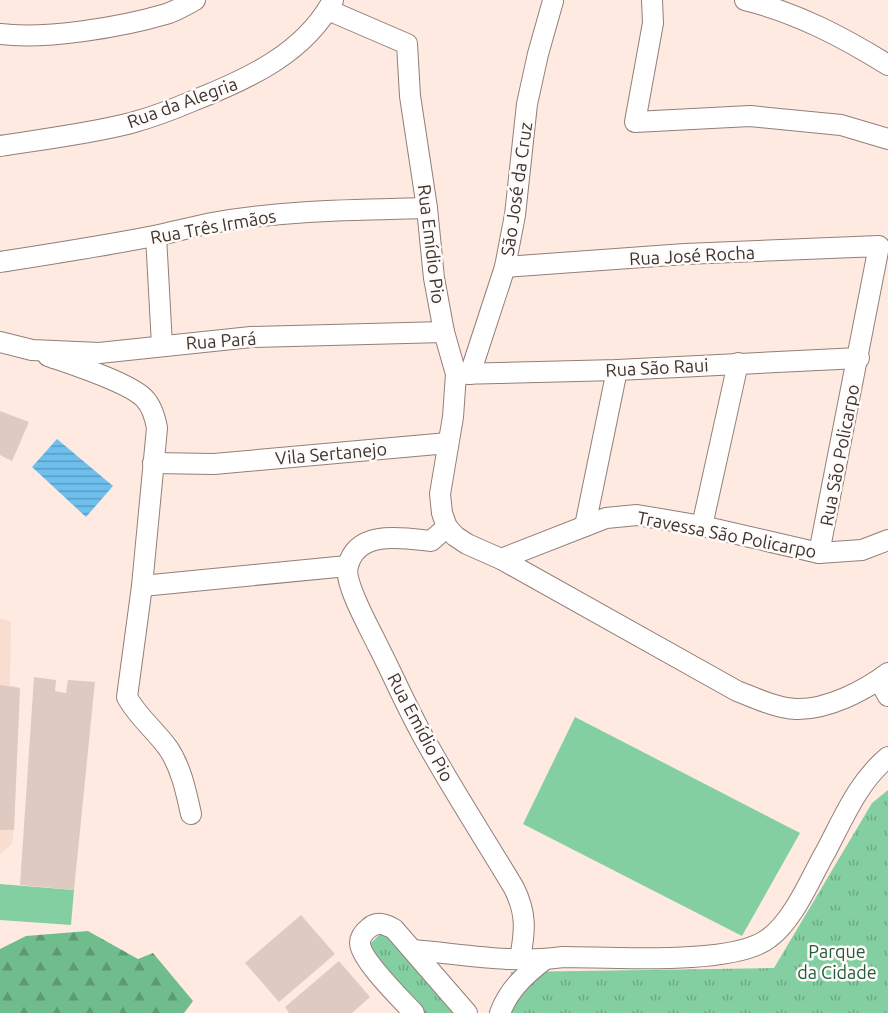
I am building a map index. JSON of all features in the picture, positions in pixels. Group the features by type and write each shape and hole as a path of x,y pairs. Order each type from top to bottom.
{"street":[{"path":"0,34 59,33 125,23 167,14 195,0"},
{"path":"652,0 653,23 635,122 750,116 841,125 888,139"},
{"path":"745,0 772,7 808,21 888,65"},
{"name":"São José da Cruz","path":"463,374 505,267 515,215 527,104 553,1"},
{"name":"Rua da Alegria","path":"0,146 132,123 230,86 262,70 286,53 315,28 330,5"},
{"name":"Rua Emídio Pio","path":"330,5 407,44 410,96 427,208 434,278 444,332 463,374 440,494 447,527"},
{"name":"Rua Três Irmãos","path":"0,262 156,236 213,223 285,214 427,208"},
{"path":"156,236 162,345"},
{"name":"Rua José Rocha","path":"505,267 685,254 879,246"},
{"name":"Rua São Policarpo","path":"819,553 859,358 881,271 879,246"},
{"name":"Rua Pará","path":"0,342 32,350 99,352 251,337 444,332"},
{"path":"32,350 132,388 144,398 155,416 157,428 142,586 127,697 134,709 170,751 184,782 191,814"},
{"name":"Rua São Raui","path":"463,374 617,370 859,358"},
{"path":"702,526 738,363"},
{"path":"585,526 617,370"},
{"name":"Vila Sertanejo","path":"153,463 214,464 448,443"},
{"name":"Travessa São Policarpo","path":"501,559 606,518 637,514 702,526 819,553 862,550 888,540"},
{"path":"142,586 347,566 353,554 363,544 390,537 431,541 447,527 467,544 501,559 737,691 766,702 796,709 823,705 885,683"},
{"name":"Rua Emídio Pio","path":"347,566 348,579 364,617 428,746 494,854 522,905 525,922 520,959"},
{"path":"413,950 544,960 563,957 716,955 750,948 769,939 784,922 797,903 859,788 888,757"},
{"path":"410,1012 363,956 359,943 363,933 372,925 383,923 394,929 467,1013"},
{"path":"500,1013 504,1001 515,985 544,960"}],"shaded area":[{"path":"0,618 11,622 10,685 20,688 14,830 12,844 0,854"}],"green space":[{"path":"575,717 800,833 742,936 523,824"},
{"name":"Parque da Cidade","path":"888,790 888,1013 508,1013 511,972 774,968 872,803"},
{"path":"0,884 74,890 71,925 0,920"},
{"path":"88,931 138,959 153,953 193,1001 184,1013 0,1013 0,949 26,936"},
{"path":"379,935 386,935 453,1013 424,1013 372,954 369,945"}],"water":[{"path":"57,439 113,486 86,517 32,467"}],"building":[{"path":"0,411 29,422 12,461 0,455"},
{"path":"34,677 56,680 55,691 66,693 68,680 95,682 74,890 20,885"},
{"path":"0,685 20,688 14,830 0,830"},
{"path":"301,915 335,954 279,1002 245,963"},
{"path":"339,961 370,997 352,1013 289,1013 285,1007"}]}
